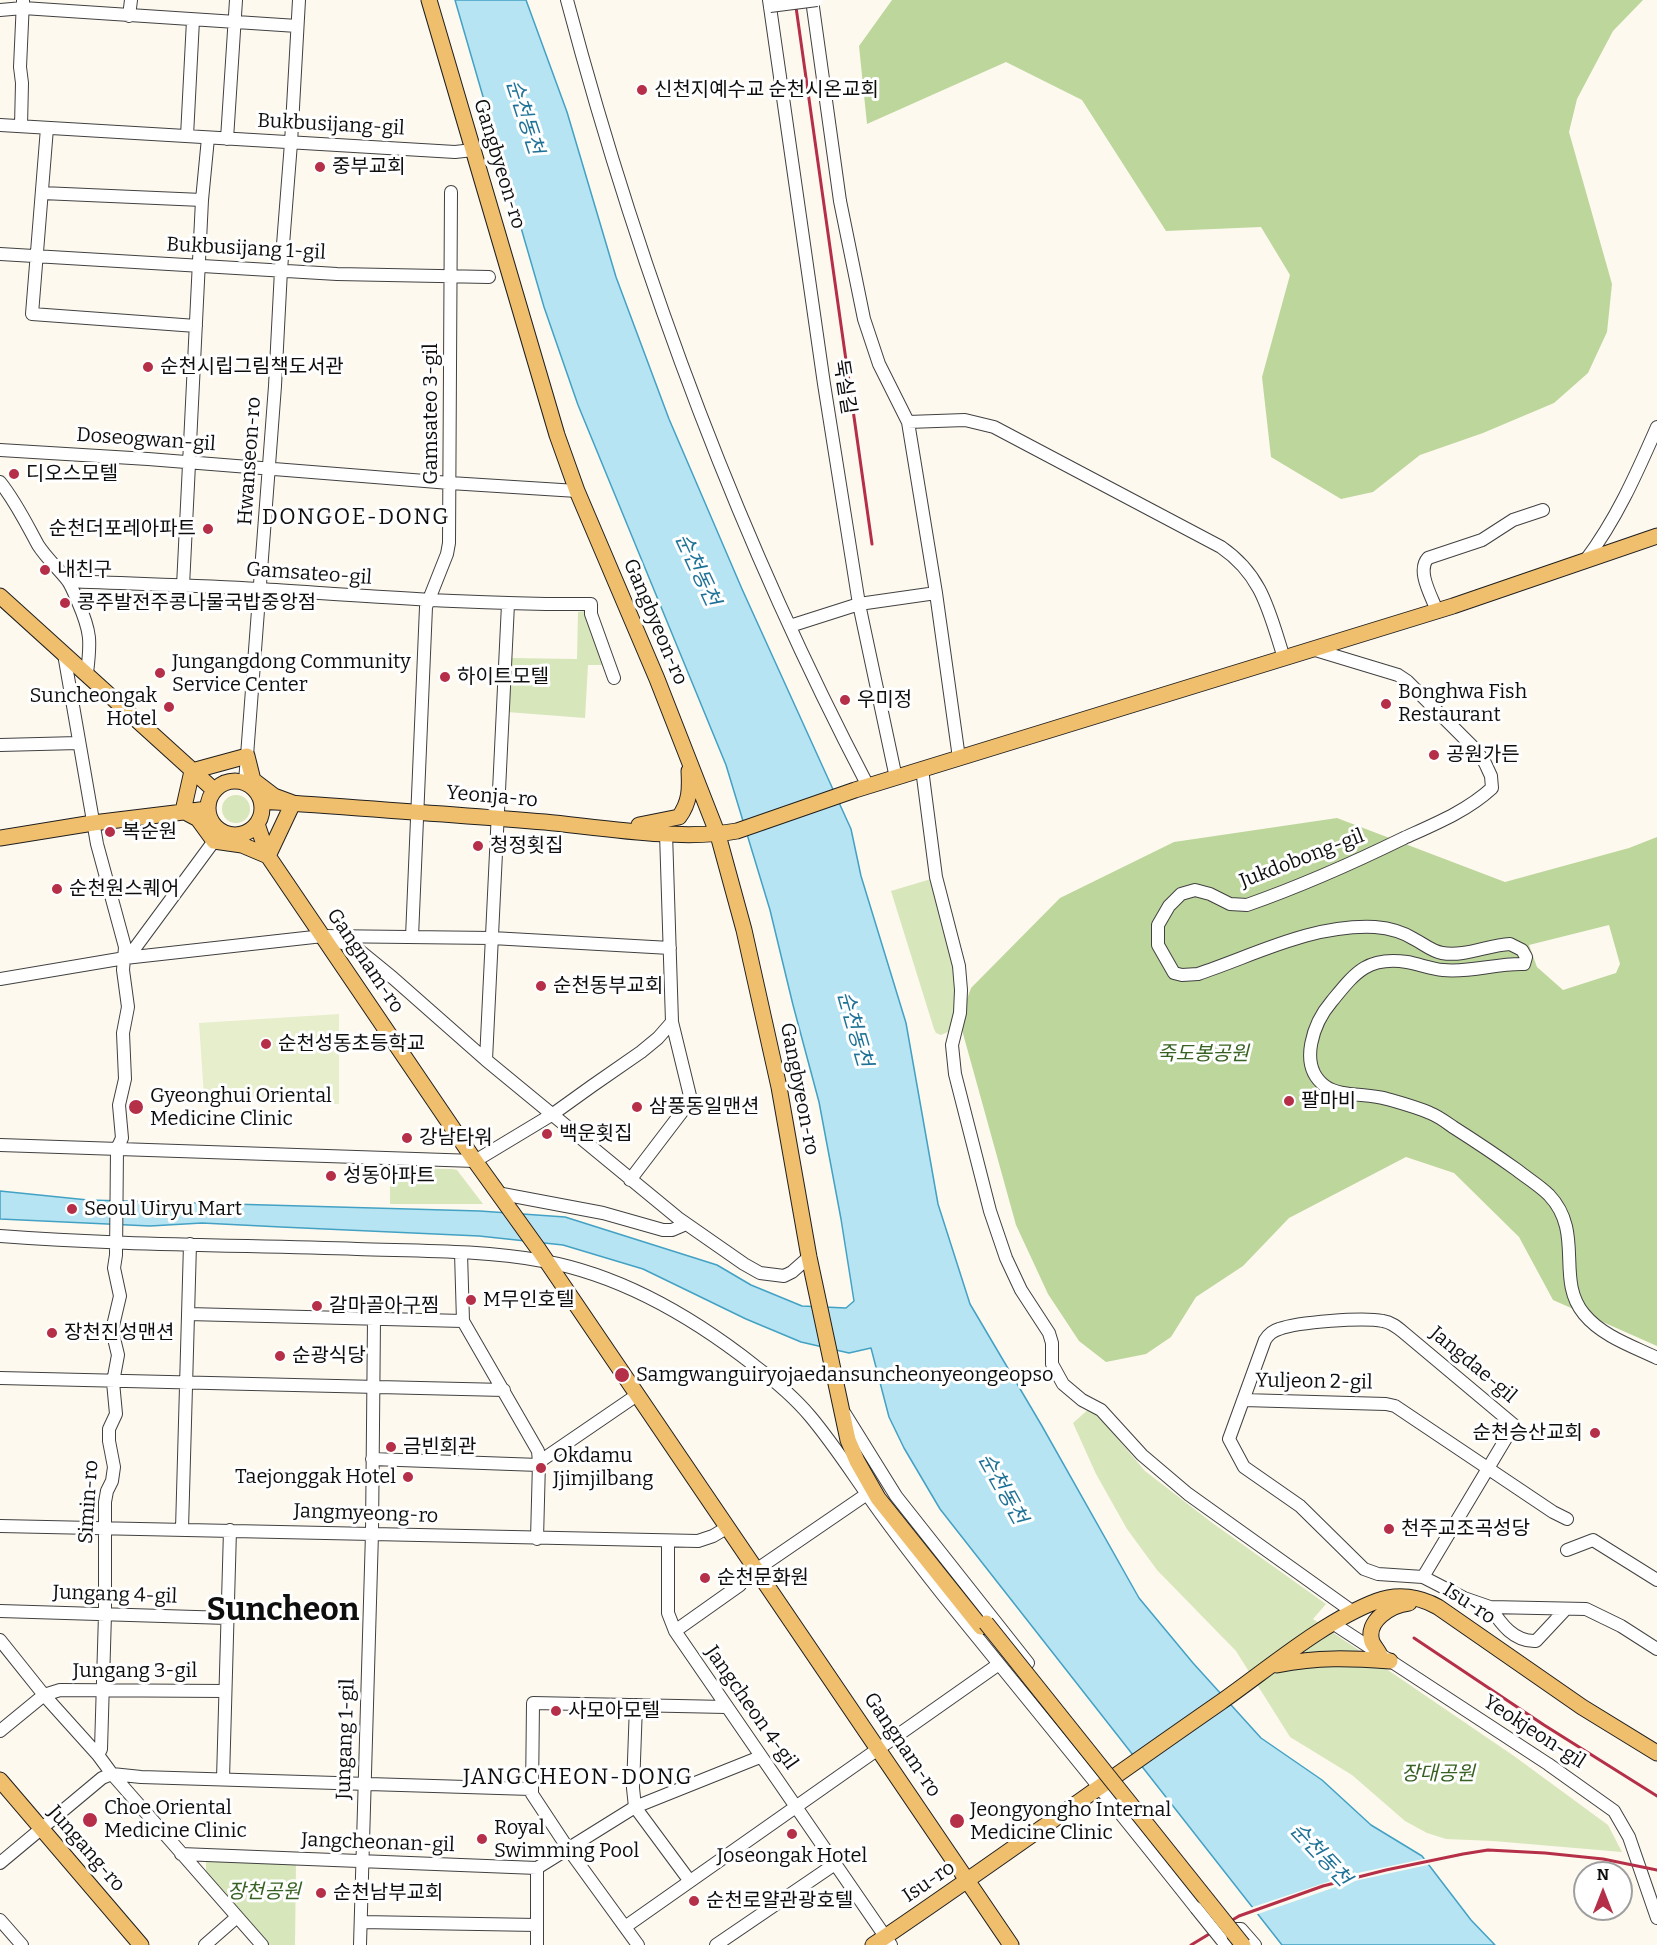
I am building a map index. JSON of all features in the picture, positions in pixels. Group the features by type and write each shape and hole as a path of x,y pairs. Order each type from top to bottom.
{"main road":[{"name":"Gangbyeon-ro","path":"429,0 557,435 577,491 657,679 718,835 744,930 779,1087 810,1262 843,1410"},
{"path":"1630,546 1657,536"},
{"path":"1630,546 1657,543"},
{"name":"Yeonja-ro","path":"262,801 666,833 718,835 740,831 862,788 1437,611 1630,546"},
{"path":"0,596 214,790"},
{"path":"183,811 198,819 219,837 268,856 293,803 274,796 253,780 247,756 192,771"},
{"path":"616,829 679,817 686,808 690,795 688,759"},
{"path":"183,811 192,771"},
{"path":"228,781 245,782 252,786 262,801 261,817 251,830 219,837 208,809 208,802 214,790 228,781"},
{"path":"0,838 93,823 208,809"},
{"name":"Gangnam-ro","path":"257,824 268,856 497,1194 728,1527 1011,1945"},
{"path":"843,1410 848,1440 878,1498 1243,1945"},
{"path":"843,1410 859,1447 888,1498 1036,1698 1093,1765 1236,1945"},
{"name":"Isu-ro","path":"883,1942 1307,1640 1353,1612 1378,1600 1416,1597 1438,1607 1582,1707 1657,1753"},
{"path":"1385,1658 1372,1641 1371,1631 1374,1622 1392,1607 1409,1602 1438,1607"},
{"path":"1271,1666 1308,1659 1385,1658"},
{"name":"Jungang-ro","path":"0,1780 141,1945"}],"street":[{"path":"129,16 130,0"},
{"path":"227,139 236,0"},
{"name":"Hwanseon-ro","path":"245,782 269,467 299,0"},
{"path":"567,0 631,218 687,374 752,539 862,788"},
{"path":"812,0 840,201 864,319 879,364 908,422 936,593 958,758"},
{"path":"769,3 817,0"},
{"name":"둑실길","path":"769,3 824,384 859,604 896,778"},
{"path":"21,126 20,67 23,4"},
{"path":"0,10 23,4 129,16 297,26"},
{"path":"187,136 193,20"},
{"name":"Bukbusijang-gil","path":"0,125 456,152 473,150"},
{"path":"47,128 32,314 195,326"},
{"path":"183,586 202,200 208,138"},
{"name":"Gamsateo 3-gil","path":"412,937 426,607 447,554 450,483 451,192"},
{"path":"42,193 202,200"},
{"name":"Bukbusijang 1-gil","path":"0,254 281,270 489,277"},
{"path":"908,422 965,420 994,427 1221,547 1244,565 1256,582 1267,606 1284,658"},
{"path":"1584,562 1606,533 1657,427"},
{"name":"Doseogwan-gil","path":"0,450 269,467 450,483 577,491"},
{"path":"0,482 17,505 39,546 68,581 89,630 90,648 87,674"},
{"path":"1437,611 1424,575 1423,567 1428,558 1482,540 1513,520 1543,510"},
{"name":"Gamsateo-gil","path":"68,581 259,589 508,604 591,604 591,614 614,678"},
{"path":"790,626 859,604 936,593"},
{"path":"486,1060 508,604"},
{"name":"Jukdobong-gil","path":"1312,649 1398,675 1407,681 1476,750 1491,776 1492,788 1455,814 1351,863 1247,905 1230,904 1210,894 1195,890 1181,894 1169,906 1158,925 1158,945 1174,973 1182,975 1198,974 1290,939 1334,930 1375,927 1396,931 1413,938 1432,951 1444,954 1463,953 1510,944 1522,950 1526,957 1524,964 1509,963 1443,970 1407,962 1384,962 1369,965 1356,973 1318,1019 1310,1049 1311,1066 1318,1080 1325,1087 1335,1091 1386,1098 1431,1113 1489,1149 1549,1195 1562,1213 1570,1239 1570,1283 1577,1305 1584,1315 1607,1334 1657,1358"},
{"name":"Simin-ro","path":"64,654 93,823 125,947 123,970 129,1007 123,1033 125,1078 119,1105 122,1138 117,1149 114,1268 120,1296 112,1330 118,1355 114,1382 116,1414 109,1429 114,1467 105,1502 105,1614 101,1749 98,1755"},
{"path":"0,745 78,743"},
{"path":"922,770 936,877 959,966 960,1013 952,1045 953,1067 999,1239 1010,1270 1048,1333 1052,1343 1052,1364 1063,1384 1082,1400 1101,1410 1142,1455 1188,1494 1353,1612"},
{"path":"630,1180 691,1100 672,1022 666,833"},
{"path":"124,958 135,948 219,837"},
{"path":"323,936 355,947 630,1180 686,1224 744,1264 760,1273 784,1276 810,1262"},
{"path":"0,979 124,958 323,936 492,938 670,948"},
{"path":"0,1145 475,1161 553,1114 641,1052 672,1022"},
{"path":"497,1194 603,1213 663,1230 672,1230 686,1224"},
{"path":"0,1236 116,1238 190,1244 542,1256 636,1291 689,1319 738,1352 791,1395 808,1413 838,1449 911,1555 1224,1942"},
{"path":"183,1529 190,1244"},
{"path":"461,1252 463,1321 538,1451 537,1539"},
{"path":"188,1314 463,1321"},
{"name":"Jungang 1-gil","path":"360,1945 372,1533 374,1319"},
{"name":"Jangdae-gil","path":"1363,1319 1385,1321 1403,1332 1514,1425 1423,1577 1378,1574 1364,1569 1300,1506 1244,1467 1229,1439 1243,1400 1269,1334 1278,1329 1297,1325 1363,1319"},
{"path":"0,1378 504,1390"},
{"path":"372,1459 539,1464 637,1395"},
{"name":"Yuljeon 2-gil","path":"1243,1400 1395,1406 1553,1512 1567,1519"},
{"path":"843,1410 896,1496 1120,1772 1211,1894 1214,1900 1202,1908 1196,1908"},
{"path":"867,1494 891,1515"},
{"path":"756,1570 867,1494"},
{"name":"Jangmyeong-ro","path":"0,1526 698,1541 713,1536 728,1527"},
{"path":"223,1779 230,1530"},
{"name":"Jangcheon 4-gil","path":"668,1540 668,1607 670,1621 675,1631 760,1757 797,1806 883,1942"},
{"path":"1568,1550 1593,1540 1657,1580"},
{"path":"1423,1577 1464,1598 1490,1607 1565,1610 1581,1608 1594,1611 1657,1649"},
{"path":"675,1631 740,1585"},
{"path":"1490,1607 1507,1630 1527,1642 1536,1641 1565,1610"},
{"name":"Jungang 4-gil","path":"0,1611 228,1618"},
{"name":"Yeokjeon-gil","path":"1334,1624 1548,1764 1614,1811 1629,1837 1657,1918"},
{"path":"0,1640 45,1695"},
{"path":"625,1927 999,1664"},
{"name":"Jungang 3-gil","path":"0,1731 45,1695 60,1690 225,1691"},
{"name":"Jungang 3-gil","path":"45,1695 98,1755"},
{"path":"638,1945 535,1800 531,1789 533,1703 726,1707"},
{"path":"636,1705 633,1788 635,1807 689,1880"},
{"path":"98,1755 181,1854 262,1945"},
{"path":"537,1945 537,1868 635,1807 760,1757"},
{"path":"0,1863 102,1778 112,1774 141,1777 531,1789"},
{"name":"Jangcheonan-gil","path":"181,1854 363,1863 537,1868"},
{"path":"716,1945 835,1864"},
{"path":"205,1945 237,1917"},
{"path":"0,1920 18,1944"},
{"path":"361,1922 537,1925"},
{"path":"1224,1942 1223,1934 1241,1929 1255,1945"}],"green space":[{"path":"892,0 1643,0 1613,31 1577,99 1569,132 1612,284 1607,332 1588,373 1554,403 1483,433 1420,455 1373,492 1341,499 1271,457 1262,377 1290,275 1261,227 1166,231 1082,100 1006,62 867,124 859,46"},
{"path":"584,611 606,665 588,665 585,718 507,712 509,658 577,659 578,612"},
{"path":"236,795 246,799 250,809 246,819 236,823 226,819 222,809 226,799"},
{"name":"죽도봉공원","path":"1337,818 1505,882 1629,848 1657,837 1657,1346 1553,1300 1519,1237 1454,1173 1406,1157 1289,1218 1243,1266 1196,1297 1171,1337 1146,1354 1106,1362 1079,1341 1048,1294 1016,1225 962,1030 963,1010 971,988 1060,898 1174,842","holes":["1609,925 1620,964 1616,973 1563,990 1537,967 1529,945"]},
{"path":"931,879 955,963 956,1004 950,1031 941,1035 934,1029 891,891"},
{"path":"339,1014 339,1104 265,1104 244,1095 204,1096 199,1023"},
{"path":"390,1168 457,1170 483,1204 390,1204"},
{"name":"장대공원","path":"1091,1407 1145,1471 1211,1522 1326,1604 1313,1619 1514,1756 1608,1825 1622,1852 1446,1839 1427,1833 1405,1821 1352,1775 1290,1737 1236,1651 1157,1570 1127,1529 1096,1474 1073,1423"},
{"name":"장천공원","path":"206,1859 296,1862 295,1945 269,1945 206,1877"}],"water":[{"name":"순천동천","path":"455,0 526,0 567,112 616,277 669,419 742,589 851,829 861,876 906,1023 938,1204 970,1304 1139,1598 1193,1663 1261,1738 1322,1780 1371,1825 1422,1856 1471,1920 1495,1945 1282,1945 940,1509 904,1448 889,1417 871,1348 849,1353 801,1342 746,1319 643,1269 563,1245 479,1236 202,1223 150,1226 0,1219 0,1191 88,1200 480,1211 565,1217 717,1265 751,1285 802,1306 846,1308 854,1301 819,1102 770,910 726,765 578,405 544,307"}],"pier":[{"path":"1428,1858 1432,1864 1350,1882 1255,1915 1250,1908 1348,1875"}],"railway":[{"path":"795,0 872,544"},
{"path":"1414,1638 1544,1725 1657,1796"},
{"path":"1191,1945 1239,1916 1323,1886 1463,1854 1488,1850 1545,1853 1603,1859 1657,1870"}],"place":[{"name":"신천지예수교 순천시온교회","path":"642,90"},
{"name":"중부교회","path":"320,167"},
{"name":"순천시립그림책도서관","path":"148,367"},
{"name":"디오스모텔","path":"14,474"},
{"name":"순천더포레아파트","path":"208,529"},
{"name":"내친구","path":"45,570"},
{"name":"콩주발전주콩나물국밥중앙점","path":"65,603"},
{"name":"Jungangdong Community Service Center","path":"160,673"},
{"name":"하이트모텔","path":"445,677"},
{"name":"우미정","path":"845,700"},
{"name":"Bonghwa Fish Restaurant","path":"1386,704"},
{"name":"Suncheongak Hotel","path":"169,707"},
{"name":"공원가든","path":"1434,755"},
{"name":"복순원","path":"110,832"},
{"name":"청정횟집","path":"478,846"},
{"name":"순천원스퀘어","path":"57,889"},
{"name":"순천동부교회","path":"541,986"},
{"name":"순천성동초등학교","path":"266,1044"},
{"name":"팔마비","path":"1289,1101"},
{"name":"Gyeonghui Oriental Medicine Clinic","path":"136,1107"},
{"name":"삼풍동일맨션","path":"637,1107"},
{"name":"백운횟집","path":"547,1134"},
{"name":"강남타워","path":"407,1138"},
{"name":"성동아파트","path":"331,1176"},
{"name":"Seoul Uiryu Mart","path":"72,1209"},
{"name":"M무인호텔","path":"471,1300"},
{"name":"갈마골아구찜","path":"317,1306"},
{"name":"장천진성맨션","path":"52,1333"},
{"name":"순광식당","path":"280,1356"},
{"name":"Samgwanguiryojaedansuncheonyeongeopso","path":"622,1375"},
{"name":"순천승산교회","path":"1595,1433"},
{"name":"금빈회관","path":"391,1447"},
{"name":"Okdamu Jjimjilbang","path":"541,1468"},
{"name":"Taejonggak Hotel","path":"408,1477"},
{"name":"천주교조곡성당","path":"1389,1529"},
{"name":"순천문화원","path":"705,1578"},
{"name":"사모아모텔","path":"556,1711"},
{"name":"Choe Oriental Medicine Clinic","path":"90,1820"},
{"name":"Jeongyongho Internal Medicine Clinic","path":"957,1821"},
{"name":"Joseongak Hotel","path":"792,1834"},
{"name":"Royal Swimming Pool","path":"482,1839"},
{"name":"순천남부교회","path":"321,1893"},
{"name":"순천로얄관광호텔","path":"694,1901"}],"district":[{"name":"DONGOE-DONG","path":"356,518"},
{"name":"Suncheon","path":"283,1611"},
{"name":"JANGCHEON-DONG","path":"578,1778"}]}
